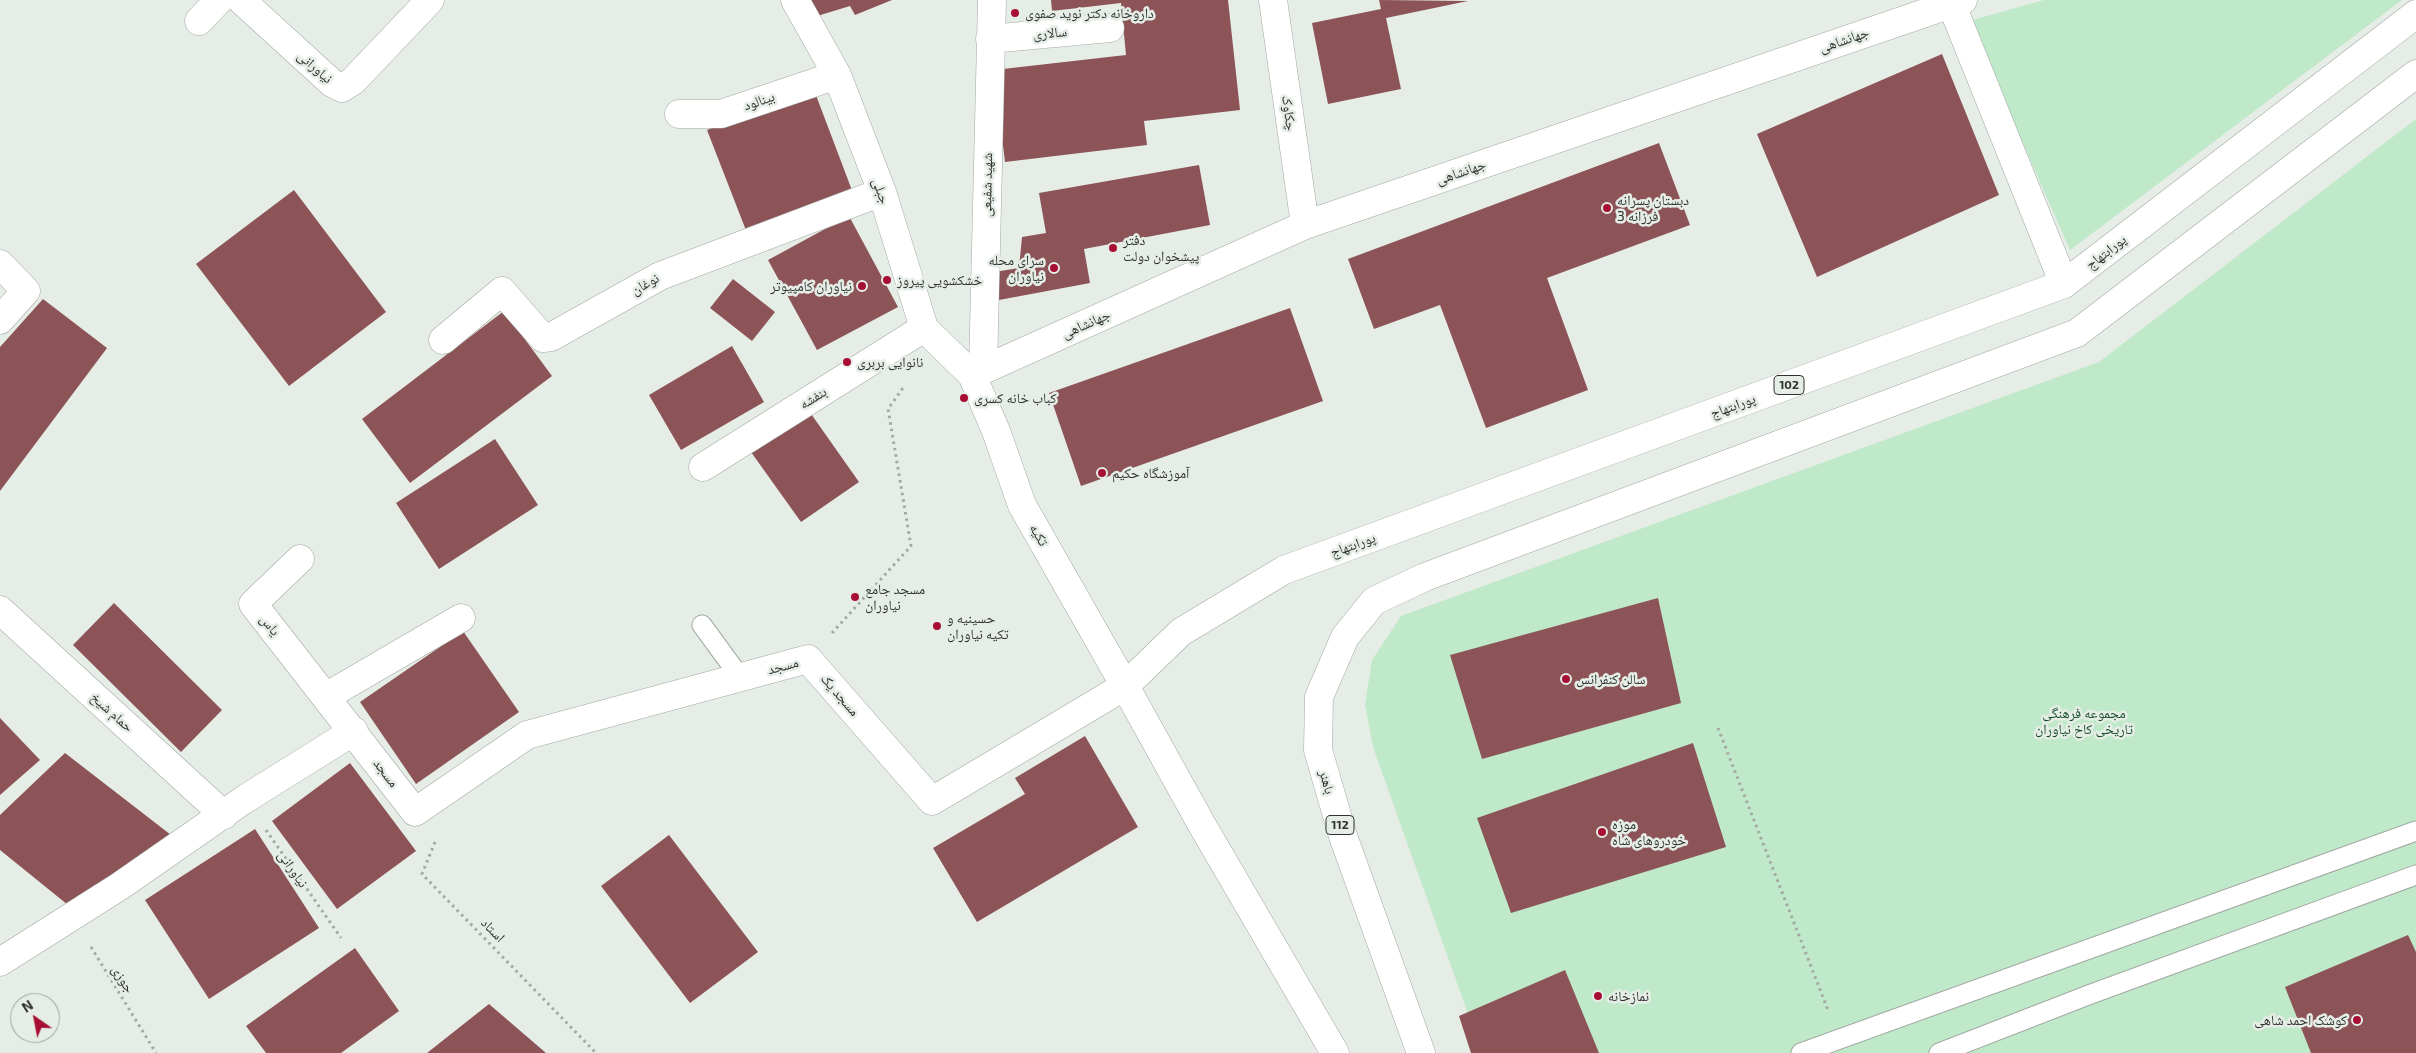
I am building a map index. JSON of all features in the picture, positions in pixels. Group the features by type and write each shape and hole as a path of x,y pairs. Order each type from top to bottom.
{"street":[{"path":"199,21 219,0"},
{"name":"نیاورانی","path":"241,0 332,83 342,88 353,81 430,0"},
{"name":"جبلی","path":"795,0 837,75 882,192 931,335 978,372"},
{"name":"شهید شفیعی","path":"978,372 992,0"},
{"name":"چکاوک","path":"1273,0 1305,225"},
{"path":"1942,4 2064,284"},
{"name":"جهانشاهی","path":"978,372 1305,225 1942,4"},
{"name":"پورابتهاج","path":"1125,686 1181,632 1284,570 2064,284 2416,14"},
{"name":"سالاری","path":"990,39 1110,28"},
{"name":"باهنر","path":"1421,1053 1343,836 1318,750 1319,697 1345,637 1374,602 1425,577 2077,333 2416,74"},
{"name":"بینالود","path":"679,114 721,114 837,75"},
{"name":"نوغان","path":"443,340 502,291 543,338 551,337 660,276 882,192"},
{"path":"0,264 26,291 0,320"},
{"name":"بنفشه","path":"703,467 931,335"},
{"name":"تکیه","path":"978,372 1022,505 1125,686"},
{"name":"یاس","path":"300,559 253,604 354,731"},
{"name":"حمام شیخ","path":"0,610 235,807"},
{"path":"327,696 461,618"},
{"name":"مسجد یک","path":"808,659 932,801 1125,686"},
{"name":"مسجد","path":"354,731 415,812 527,735 808,659"},
{"path":"1125,686 1202,825 1335,1053"},
{"path":"0,962 72,917 235,807 354,731"}],"lane":[{"path":"702,625 740,677"},
{"path":"1801,1053 2416,831"},
{"path":"1939,1053 2416,874"}],"path":[{"path":"808,659 911,546 888,408 931,335"},
{"path":"1718,728 1840,1039"},
{"name":"نیاورانی","path":"235,807 341,938"},
{"name":"استاد","path":"415,812 435,842 422,874 596,1053"},
{"name":"جوزی","path":"72,917 156,1053"}],"green space":[{"path":"2044,0 2402,0 2070,250 1969,21"},
{"name":"مجموعه فرهنگی تاریخی کاخ نیاوران","path":"2416,119 2416,1053 1482,1053 1373,747 1365,705 1372,660 1401,616 2099,362"}],"building":[{"path":"806,0 892,0 855,15 850,6 814,17"},
{"path":"1051,0 1228,0 1240,110 1144,121 1147,145 1005,162 994,70 1126,55 1121,3 1052,11"},
{"path":"1379,0 1468,1 1386,18 1401,89 1328,104 1312,23 1381,9"},
{"path":"1942,54 1999,195 1817,277 1757,134"},
{"path":"814,90 853,193 747,233 707,130"},
{"path":"1659,143 1690,225 1547,278 1588,390 1486,428 1440,305 1374,329 1348,259"},
{"path":"1199,165 1210,225 1084,249 1090,283 999,300 994,272 1019,268 1022,237 1046,233 1039,193"},
{"path":"294,190 386,312 289,386 196,264"},
{"path":"849,216 898,307 817,350 768,260"},
{"path":"733,279 775,312 752,341 710,308"},
{"path":"43,299 107,348 0,491 0,347"},
{"path":"1290,308 1323,401 1081,486 1049,393"},
{"path":"504,311 552,376 410,483 362,419"},
{"path":"732,346 764,402 681,450 649,395"},
{"path":"809,411 859,482 801,522 751,452"},
{"path":"495,439 538,505 439,569 396,503"},
{"name":"سالن کنفرانس","path":"1658,598 1681,703 1482,759 1450,655"},
{"path":"114,603 222,710 181,752 73,645"},
{"path":"463,631 519,712 416,784 360,702"},
{"path":"0,718 40,760 0,795"},
{"path":"1085,736 1138,827 977,922 933,848 1025,794 1015,778"},
{"name":"موزه خودروهای شاه","path":"1693,743 1726,847 1511,913 1477,818"},
{"path":"65,753 171,835 68,905 0,850 0,815"},
{"path":"350,763 416,851 337,909 272,821"},
{"path":"255,829 319,928 209,999 145,900"},
{"path":"669,835 758,952 690,1003 601,886"},
{"name":"کوشک احمد شاهی","path":"2408,935 2416,952 2416,1053 2311,1053 2285,987"},
{"path":"355,948 399,1011 341,1053 266,1053 246,1026"},
{"path":"1565,970 1599,1053 1471,1053 1459,1016"},
{"path":"489,1004 546,1053 427,1053"}],"place":[{"name":"داروخانه دکتر نوید صفوی","path":"1015,13"},
{"name":"دبستان پسرانه فرزانه 3","path":"1607,208"},
{"name":"دفتر پیشخوان دولت","path":"1113,248"},
{"name":"سرای محله نیاوران","path":"1054,268"},
{"name":"خشکشویی پیروز","path":"887,280"},
{"name":"نیاوران کامپیوتر","path":"862,286"},
{"name":"نانوایی بربری","path":"847,362"},
{"name":"کباب خانه کسری","path":"964,398"},
{"name":"آموزشگاه حکیم","path":"1102,473"},
{"name":"مسجد جامع نیاوران","path":"855,597"},
{"name":"حسینیه و تکیه نیاوران","path":"937,626"},
{"name":"سالن کنفرانس","path":"1566,679"},
{"name":"موزه خودروهای شاه","path":"1602,832"},
{"name":"نمازخانه","path":"1598,996"},
{"name":"کوشک احمد شاهی","path":"2357,1020"}]}
